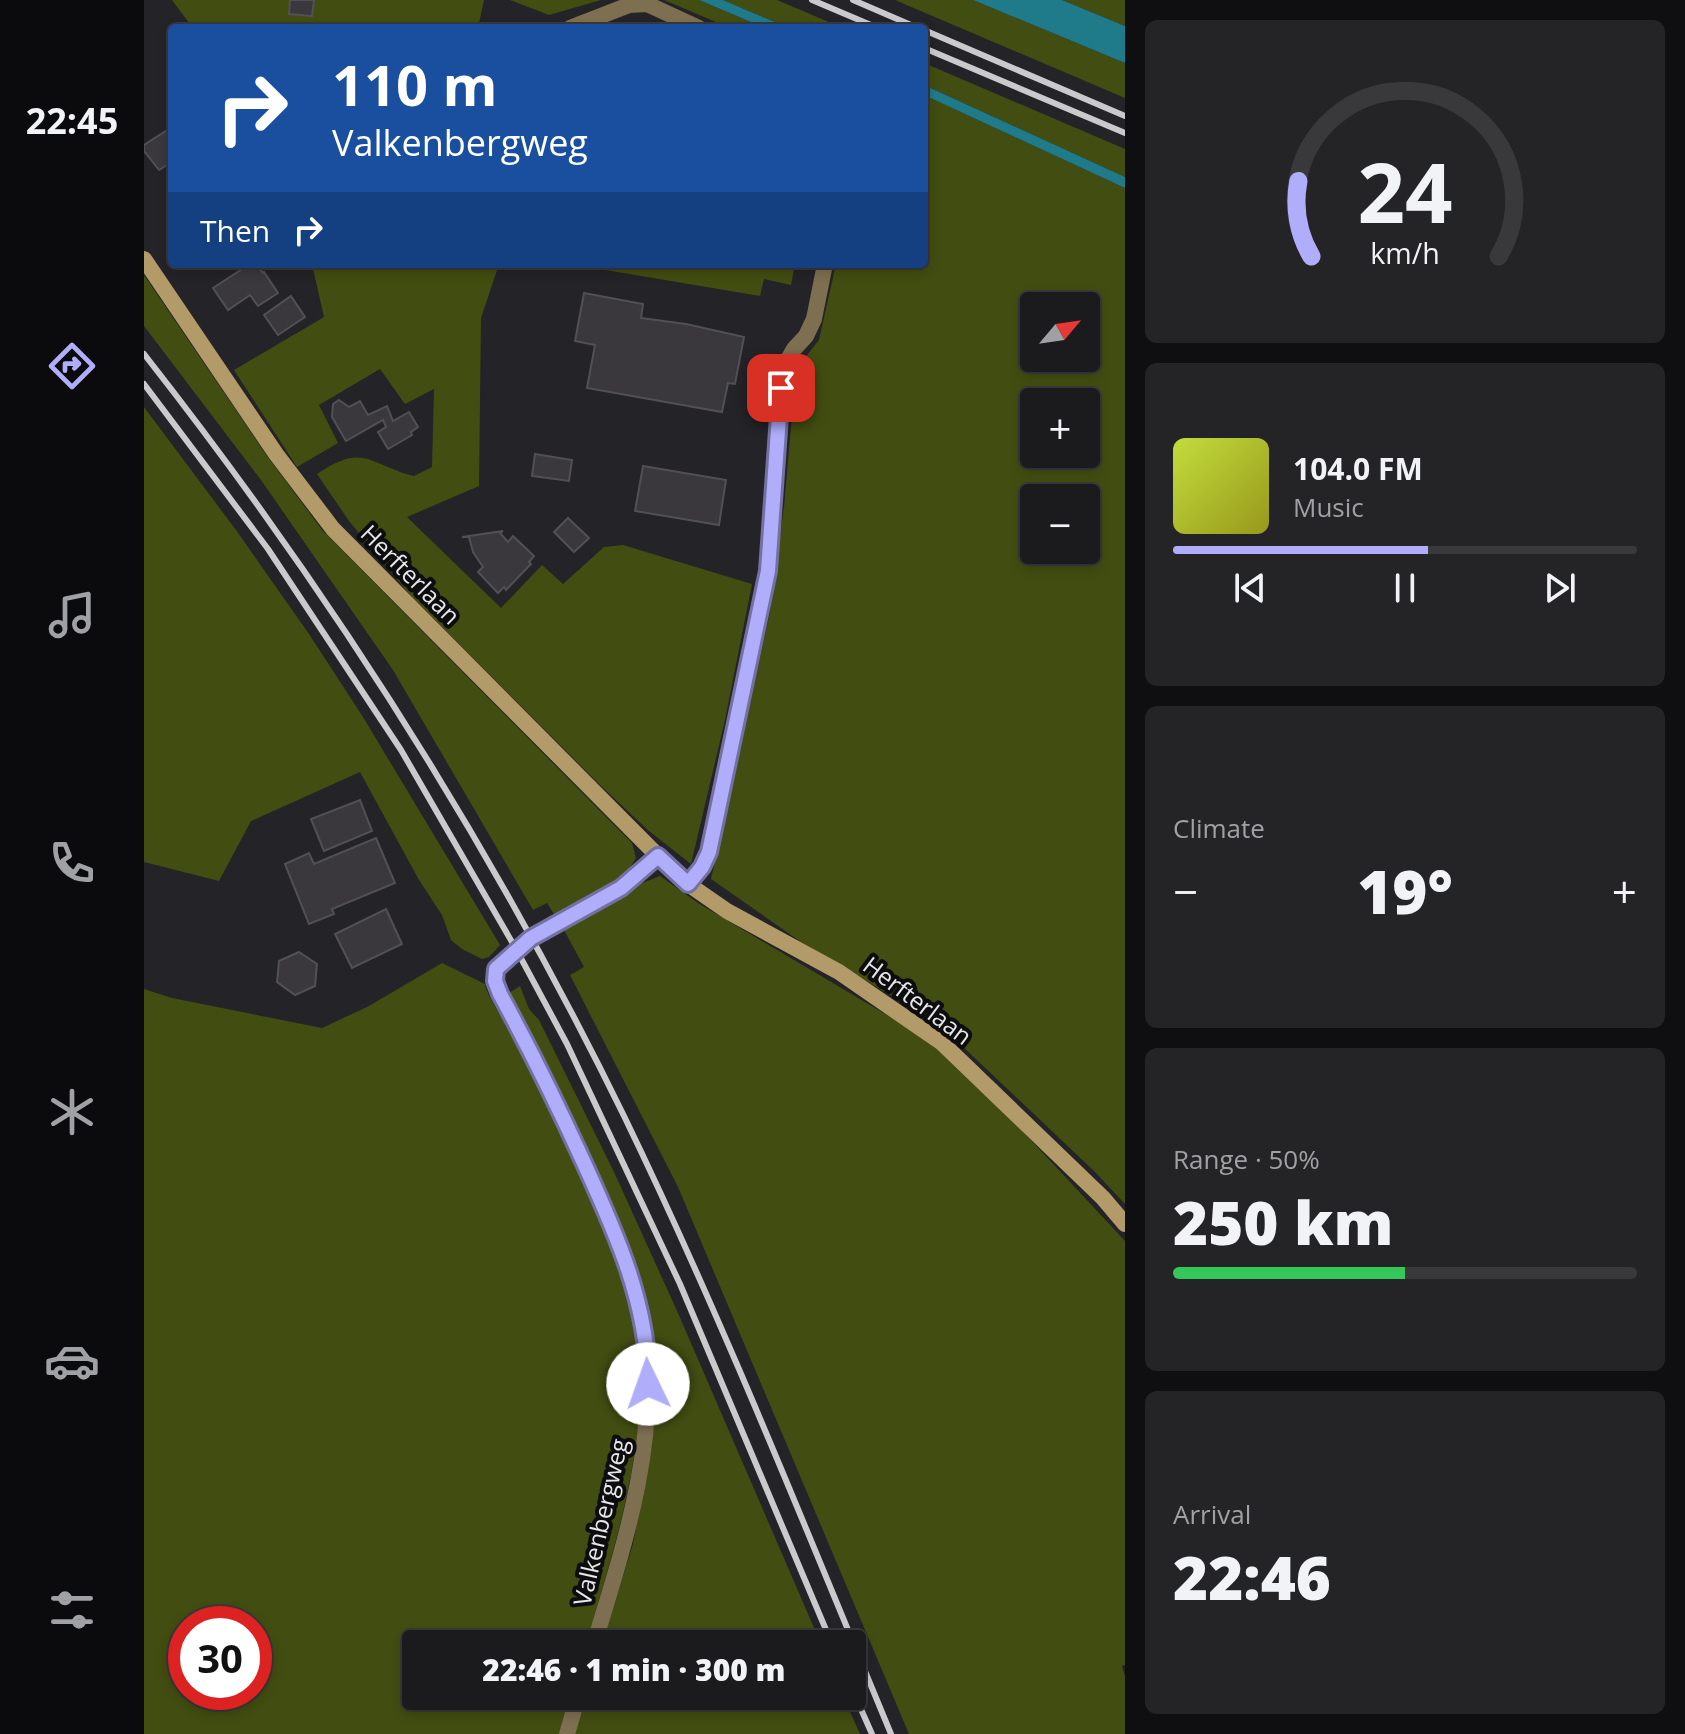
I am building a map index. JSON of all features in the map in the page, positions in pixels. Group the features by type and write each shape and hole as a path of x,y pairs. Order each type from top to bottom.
{"street":[{"path":"580,24 629,5 647,4 690,24"},
{"name":"Herfterlaan","path":"144,259 276,454 333,529 658,856 688,884 763,932 839,972 942,1043 1103,1198 1125,1224"},
{"path":"688,884 709,852 768,571 781,388 786,363 814,319 824,268"},
{"name":"Valkenbergweg","path":"598,1630 620,1559 642,1462 648,1400 645,1337 628,1270 602,1201 495,981 496,969 531,938 621,888 658,856"},
{"path":"567,1734 574,1710"}],"green space":[{"path":"172,0 484,0 479,24 190,24"},
{"path":"510,0 601,0 549,15"},
{"path":"664,0 699,0 756,24 721,24"},
{"path":"723,0 777,0 834,24 780,24"},
{"path":"895,0 973,0 1125,63 1125,98"},
{"path":"1062,0 1125,0 1125,26"},
{"path":"928,65 1125,149 1125,177 928,87"},
{"path":"928,97 1125,188 1125,1204 939,1024 801,942 711,879 770,612 784,507 796,369 819,340 835,268 928,268"},
{"path":"313,268 498,268 481,318 479,486 407,517 501,608 542,565 563,584 604,547 623,545 752,584 725,720 691,864 649,831 602,787 410,595 349,521 317,474 333,464 356,457 414,476 432,467 434,389 405,404 380,369 319,405 338,443 297,467 234,370 324,317"},
{"path":"594,268 794,268 791,285 764,279 760,296"},
{"path":"144,275 267,456 323,531 632,843 636,858 623,879 555,916 547,903 533,910 393,670 261,480 144,326"},
{"path":"144,407 236,530 363,717 500,945 489,957 482,959 451,940 442,915 419,880 360,772 251,821 219,881 144,862"},
{"path":"660,876 698,903 897,1021 937,1049 1003,1110 1125,1241 1125,1665 1122,1666 1125,1676 1125,1734 909,1734 678,1187 570,975 584,967 563,928"},
{"path":"442,963 485,984 578,1166 623,1278 635,1322 640,1362 640,1403 629,1485 590,1630 402,1630 402,1710 566,1710 559,1734 144,1734 144,989 172,998 322,1028 369,1006"},
{"path":"520,986 614,1172 815,1630 606,1630 633,1544 647,1471 641,1291 507,994"},
{"path":"582,1710 849,1710 860,1734 574,1734"}],"water":[{"path":"699,0 723,0 780,24 756,24"},
{"path":"973,0 1062,0 1125,26 1125,63"},
{"path":"928,87 1125,177 1125,188 928,97"}],"building":[{"path":"290,0 314,0 312,16 289,14"},
{"path":"168,130 168,164 159,170 144,151 144,145"},
{"path":"244,268 259,268 278,293 258,306 250,295 228,310 213,288"},
{"path":"584,293 643,304 641,318 744,337 735,384 728,383 722,412 587,388 595,345 575,341"},
{"path":"291,296 305,317 278,335 264,315"},
{"path":"339,400 349,407 360,401 368,415 387,406 393,421 409,412 418,427 411,432 412,435 388,449 378,432 386,427 383,420 346,441 332,417 333,404"},
{"path":"535,454 572,460 569,481 532,476"},
{"path":"643,466 726,480 719,525 635,511"},
{"path":"568,518 589,538 574,552 554,532"},
{"path":"503,531 500,533 508,542 513,536 534,556 529,562 531,564 506,590 504,587 498,593 478,572 483,567 473,552 469,537 462,537"},
{"path":"360,800 372,831 324,851 311,819"},
{"path":"376,838 395,883 332,909 334,914 309,924 285,864 309,853 314,864"},
{"path":"386,909 402,944 352,968 335,934"},
{"path":"299,952 317,964 315,986 295,995 277,982 279,961"}],"railway":[{"path":"812,0 869,24"},
{"path":"853,0 909,24"},
{"path":"928,32 1125,116"},
{"path":"928,50 1125,133"},
{"path":"144,354 213,444 343,628 463,819 573,1015 695,1269 891,1734"},
{"path":"144,384 268,549 401,750 516,949 567,1044 680,1284 826,1630"},
{"path":"861,1710 872,1734"}],"route":[{"path":"648,1384 645,1337 628,1270 602,1201 572,1136 500,994 495,981 496,969 531,938 621,888 658,856 688,884 702,867 709,852 768,571 781,388"}]}
